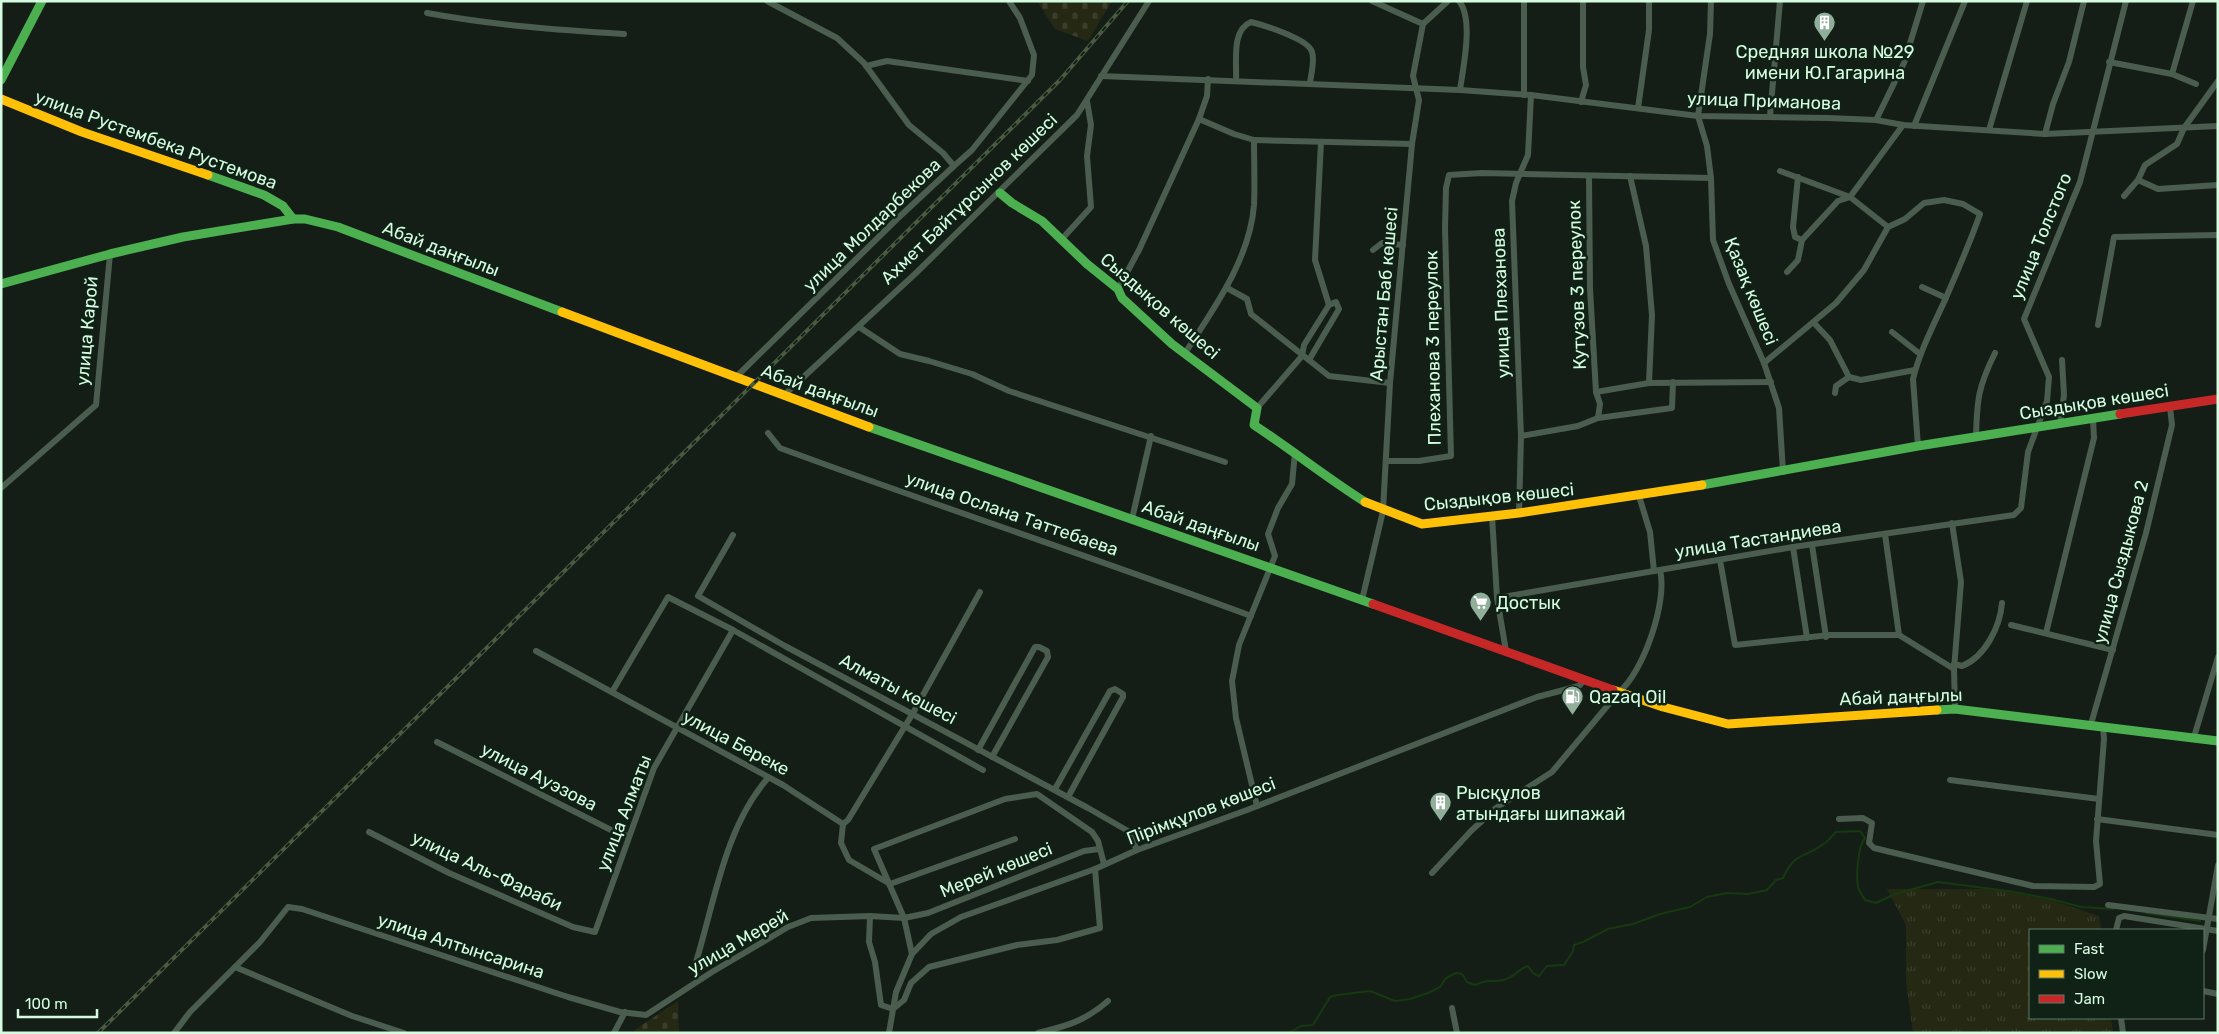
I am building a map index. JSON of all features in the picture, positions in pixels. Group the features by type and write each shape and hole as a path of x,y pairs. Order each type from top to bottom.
{"street":[{"path":"1,80 42,1"},
{"name":"улица Молдарбекова","path":"735,378 954,166 942,152 909,125 866,66 837,38 767,1"},
{"path":"954,166 972,150 1028,81 1034,65 1034,55 1020,18 1008,1"},
{"name":"Ахмет Байтұрсынов көшесі","path":"784,396 1000,193 1077,116 1149,1"},
{"path":"1372,1 1423,24 1448,1"},
{"path":"1459,1 1463,6 1466,38 1460,90"},
{"name":"улица Плеханова","path":"1519,513 1521,436 1512,201 1528,155 1524,1"},
{"path":"1581,102 1586,85 1583,67 1583,1"},
{"path":"1638,108 1648,30 1649,1"},
{"name":"Қазақ көшесі","path":"1711,1 1710,34 1698,116 1707,146 1711,178 1713,240 1729,284 1764,363 1779,408 1783,472"},
{"path":"1770,116 1780,1"},
{"path":"1876,120 1904,63 1923,1"},
{"path":"1914,126 1965,1"},
{"path":"1989,130 2027,1"},
{"path":"2045,134 2053,104 2069,62 2084,1"},
{"name":"улица Толстого","path":"2021,508 2028,452 2035,428 2047,401 2049,377 2024,319 2080,182 2126,1"},
{"path":"2172,74 2195,1"},
{"path":"427,13 469,21 624,34"},
{"path":"1236,80 1238,37 1244,25 1251,22 1282,32 1311,48 1313,54 1310,83"},
{"name":"Арыстан Баб көшесі","path":"1362,600 1384,511 1390,383 1412,144 1419,100 1413,76 1423,24"},
{"path":"866,66 887,62 1028,81"},
{"path":"2109,62 2172,74 2196,84"},
{"name":"улица Приманова","path":"1101,76 1460,90 1527,95 1698,116 1770,116 1876,120 1914,126 2045,134 2218,126"},
{"path":"1118,289 1139,250 1199,119 1207,96 1208,79"},
{"path":"2124,196 2138,180 2145,165 2177,144 2184,128 2218,81"},
{"name":"улица Рустембека Рустемова","path":"1,99 82,132 264,195 283,206 293,219"},
{"path":"1062,239 1091,207 1087,156 1091,125 1086,101"},
{"path":"1199,119 1234,134 1254,140 1412,144"},
{"path":"1787,272 1798,260 1802,240 1838,201 1850,197 1903,125"},
{"path":"1185,354 1227,288 1250,225 1254,206 1254,140"},
{"path":"1321,142 1315,260 1329,305"},
{"path":"1780,171 1850,197 1888,227"},
{"name":"Плеханова 3 переулок","path":"1387,461 1419,461 1451,456 1445,228 1446,188 1449,175 1482,173 1520,174"},
{"path":"1520,174 1711,178"},
{"name":"Кутузов 3 переулок","path":"1589,176 1590,289 1596,392 1600,404 1598,418"},
{"path":"1630,176 1646,246 1652,315 1649,383"},
{"path":"1798,177 1793,226 1795,237 1802,240"},
{"path":"2138,180 2158,189 2218,185"},
{"name":"Сыздықов көшесі","path":"1000,193 1012,203 1042,220 1087,264 1118,289 1122,298 1144,319 1185,354 1257,408 1254,425 1295,452 1328,479 1371,506 1422,524 1519,513 1639,496 1783,472 1918,446 2218,399"},
{"path":"1764,363 1836,303 1864,270 1888,227 1905,219 1924,203 1944,200 1963,204 1980,214 1946,298 1920,354 1915,370 1913,379 1918,446"},
{"name":"Абай даңғылы","path":"1,284 110,254 183,237 293,219 305,219 338,227 784,396 1663,707 1728,724 1955,709 2091,724 2218,741"},
{"path":"2098,325 2114,237 2218,235"},
{"path":"1373,250 1382,243 1403,245"},
{"name":"улица Карой","path":"1,488 96,404 110,254"},
{"path":"1227,288 1247,299 1251,314 1329,376 1390,383"},
{"path":"1922,288 1946,298"},
{"path":"1257,408 1302,356 1304,345 1329,305 1336,302 1339,309 1309,360"},
{"path":"1814,323 1830,340 1849,377"},
{"path":"859,327 900,354 972,374 1009,391 1225,462"},
{"path":"1892,332 1920,354"},
{"path":"1976,437 1976,402 1984,376 1995,353"},
{"path":"2060,425 2064,395 2062,360"},
{"path":"1835,393 1836,386 1849,377 1861,380 1915,370"},
{"path":"1521,436 1578,426 1598,418 1672,408 1673,382"},
{"name":"Кутузов 3 переулок","path":"1596,392 1649,383 1771,382"},
{"name":"улица Сыздыкова 2","path":"2091,724 2146,533 2172,425 2170,407"},
{"path":"2046,633 2094,438 2094,419"},
{"name":"улица Ослана Таттебаева","path":"768,433 780,448 916,498 1109,563 1251,616"},
{"path":"1132,519 1150,436"},
{"path":"1257,806 1236,718 1232,680 1238,645 1275,556 1268,534 1278,508 1292,484 1295,452"},
{"path":"1432,873 1471,831 1496,808 1552,772 1618,692 1626,687 1650,641 1656,624 1663,580 1657,571 1650,532 1639,496"},
{"name":"улица Тастандиева","path":"1497,598 1793,547 2014,515 2021,508"},
{"path":"1492,516 1497,598 1506,651"},
{"path":"1952,524 1961,582 1954,666 1955,709"},
{"path":"1885,534 1899,634"},
{"name":"Алматы көшесі","path":"733,535 698,596 785,646 1068,797 1128,832 1137,850"},
{"path":"1812,545 1826,637"},
{"path":"1793,547 1807,638"},
{"path":"1720,560 1735,645 1826,637 1830,635 1899,634 1954,666 1962,666 1973,662 1988,642 2001,618 2002,603"},
{"path":"980,592 906,726 848,820 843,824 841,843 848,860 890,884 1015,839"},
{"path":"612,692 668,597 733,630 984,770"},
{"path":"2011,625 2113,650"},
{"name":"улица Алматы","path":"595,932 654,768 733,630"},
{"path":"978,750 1036,647 1039,646 1047,650 1048,657 992,758"},
{"name":"улица Береке","path":"536,651 783,785 843,824"},
{"path":"2194,737 2218,657"},
{"name":"Пірімқұлов көшесі","path":"889,1033 896,992 912,954 931,934 962,917 1095,869 1137,850 1257,806 1538,697 1579,686 1585,679"},
{"path":"1055,790 1110,691 1115,689 1123,694 1123,697 1068,797"},
{"path":"1839,819 1863,818 1872,823 1870,843 1874,848 2033,886 2084,887 2100,884 2096,841 2104,740 2102,726"},
{"name":"улица Ауэзова","path":"437,742 613,831 628,836"},
{"path":"696,962 726,857 744,813 755,793 768,778"},
{"path":"1950,780 2099,799"},
{"path":"912,954 904,918 874,849 1005,799 1037,794 1092,832 1098,841 1104,864"},
{"path":"2097,819 2218,835"},
{"name":"улица Аль-Фараби","path":"369,832 449,872 573,927 595,932"},
{"name":"Мерей көшесі","path":"904,918 928,913 1084,851 1099,849"},
{"path":"2204,945 2218,866"},
{"path":"870,916 869,942 875,962 881,1005 893,1009 904,1000 911,984 928,967 1017,945 1057,940 1100,928 1095,869"},
{"path":"2108,905 2218,919"},
{"name":"улица Алтынсарина","path":"235,967 260,942 288,907 302,909 568,997 625,1012"},
{"name":"улица Мерей","path":"625,1012 646,1015 754,947 788,928 811,918 870,916 904,918"},
{"path":"2116,929 2119,918 2124,916 2218,931"},
{"path":"174,1033 190,1012 235,967 352,1016 404,1033"},
{"path":"2204,991 2218,994"},
{"path":"1038,1033 1068,1026 1091,1015 1108,1001"},
{"path":"1452,1008 1457,1033"},
{"path":"614,1033 625,1012"},
{"path":"2121,1019 2123,1033"}],"green space":[{"path":"1037,1 1112,1 1088,41 1055,29"},
{"path":"1887,889 1994,889 2054,901 2099,916 2101,929 2029,929 2029,1019 2111,1019 2113,1033 1913,1033 1906,981 1906,925"},
{"path":"678,1001 679,1033 633,1033 636,1029"}],"waterway":[{"path":"1289,1033 1301,1026 1313,1025 1330,997 1337,995 1370,991 1395,1001 1410,999 1428,993 1440,987 1446,978 1456,973 1462,974 1467,982 1475,985 1507,979 1528,966 1533,973 1539,976 1547,966 1564,965 1573,951 1574,945 1608,929 1633,924 1660,914 1690,907 1707,897 1727,893 1748,894 1767,890 1776,880 1783,878 1792,863 1801,856 1818,848 1836,832 1860,831 1865,838 1859,855 1857,878 1859,890 1865,900 1876,903 1895,894 1938,882 2008,891 2081,907 2114,909"},
{"path":"2146,913 2200,921"}],"railway":[{"path":"98,1033 1060,80 1128,1"}],"traffic: fast":[{"path":"1,80 42,1"},
{"path":"208,175 264,195 283,206 293,219"},
{"path":"1000,193 1012,203 1042,221 1087,264 1118,289 1122,298 1172,344 1257,408 1254,425 1365,502"},
{"path":"1,284 110,254 183,237 293,219 305,219 338,227 562,312"},
{"path":"1702,485 1918,446 2120,414"},
{"path":"869,427 1373,604"},
{"path":"1937,710 1955,709 2218,741"}],"traffic: slow":[{"path":"1,99 82,132 208,175"},
{"path":"562,312 869,427"},
{"path":"1365,502 1422,524 1519,513 1702,485"},
{"path":"1613,690 1663,707 1728,724 1937,710"}],"traffic: jam":[{"path":"2120,414 2218,399"},
{"path":"1373,604 1613,690"}],"place":[{"name":"Средняя школа №29 имени Ю.Гагарина","path":"1825,41"},
{"name":"Достык","path":"1480,622"},
{"name":"Qazaq Oil","path":"1573,716"},
{"name":"Рысқұлов атындағы шипажай","path":"1440,822"}]}
